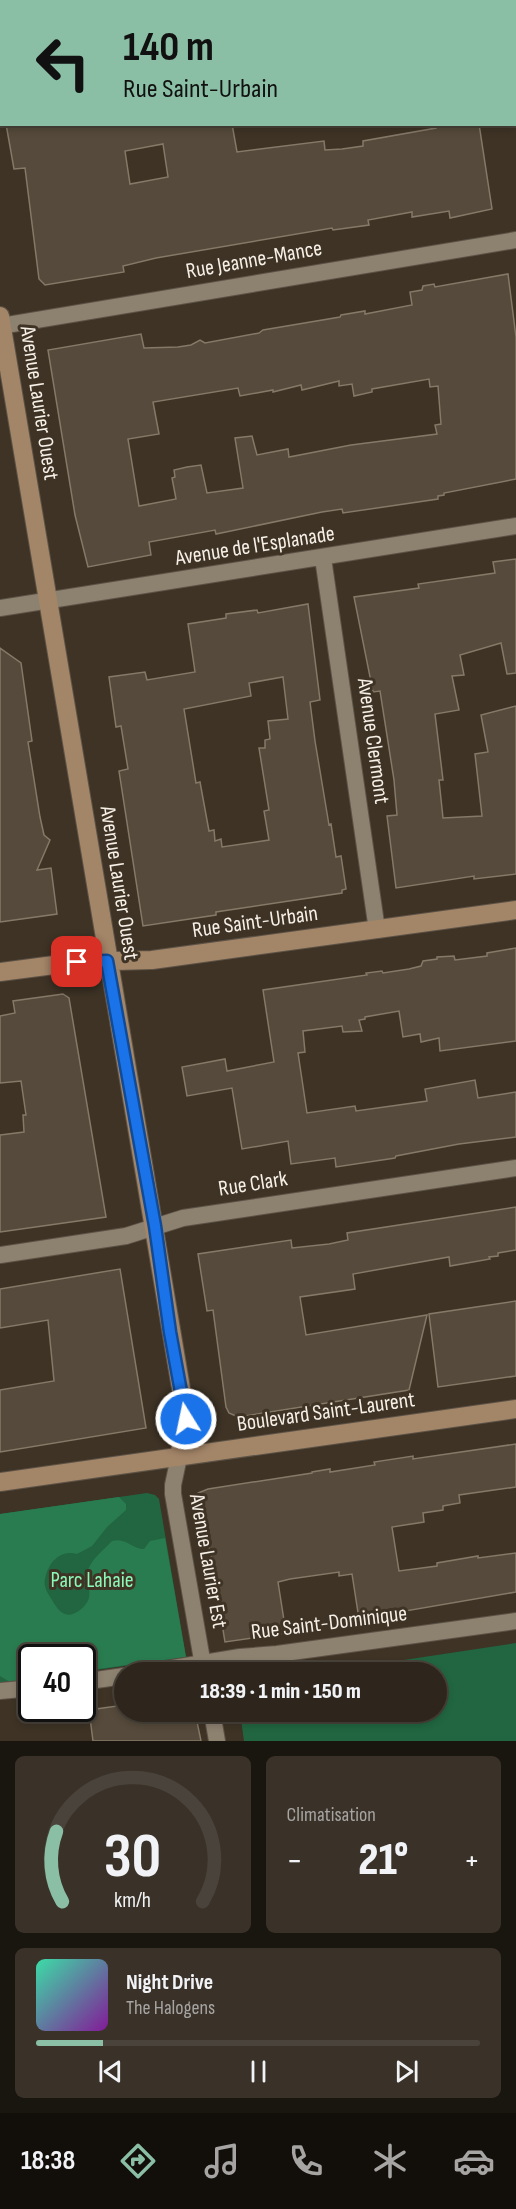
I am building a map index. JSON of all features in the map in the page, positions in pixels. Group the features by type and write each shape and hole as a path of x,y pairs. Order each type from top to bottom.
{"street":[{"name":"Rue Jeanne-Mance","path":"1,323 516,240"},
{"name":"Avenue Laurier Ouest","path":"1,323 186,1419 179,1457"},
{"name":"Avenue de l'Esplanade","path":"0,608 516,526"},
{"name":"Avenue Clermont","path":"323,558 377,930"},
{"name":"Rue Saint-Urbain","path":"0,972 77,962 152,960 516,910"},
{"name":"Rue Clark","path":"0,1255 126,1236 183,1218 516,1168"},
{"name":"Boulevard Saint-Laurent","path":"0,1482 516,1409"},
{"name":"Avenue Laurier Est","path":"179,1457 173,1494 203,1662"},
{"name":"Rue Saint-Dominique","path":"234,1662 516,1621"},
{"path":"96,1680 114,1677"},
{"path":"0,1691 18,1689"},
{"path":"214,1722 217,1741"}],"green space":[{"name":"Parc Lahaie","path":"147,1493 155,1495 159,1499 186,1657 152,1662 114,1662 114,1667 96,1670 96,1644 18,1644 18,1681 0,1684 0,1514"},
{"name":"Parc Lahaie","path":"119,1497 126,1504 126,1510 107,1527 92,1546 77,1554 60,1555 52,1563 45,1582 46,1590 61,1612 68,1615 76,1613 88,1600 87,1573 90,1566 112,1541 125,1542 144,1549 150,1541 165,1538 186,1657 149,1662 114,1662 114,1667 96,1669 96,1644 18,1644 18,1681 10,1682 0,1676 0,1514"},
{"path":"516,1643 516,1741 244,1741 241,1722 447,1722 447,1662 390,1662"}],"building":[{"path":"6,126 232,126 237,152 324,141 325,150 342,149 363,146 363,141 436,128 436,126 479,126 492,209 450,218 449,211 412,217 412,212 368,220 369,225 333,230 332,228 156,258 123,266 124,272 45,285 39,279 25,168 14,169","holes":["163,144 168,177 130,184 125,151"]},
{"path":"508,274 516,337 516,479 444,493 438,496 438,499 343,513 342,509 216,534 215,530 149,542 151,555 88,567 75,515 48,350 141,334 144,348 178,347 191,345 200,340 205,343 341,315 365,311 365,314 412,305 410,292 422,290 423,286 434,284 435,287","holes":["429,379 430,387 438,386 441,424 435,425 437,434 351,445 289,457 288,449 257,455 252,436 235,438 243,488 207,493 201,465 187,467 174,470 175,477 172,478 176,499 139,506 128,439 159,434 153,402 238,388 240,396 273,390 273,392 301,385 302,390 339,381 339,386 352,384 354,396 372,392 372,389"]},
{"path":"516,559 516,673 507,674 501,643 460,655 464,675 452,676 459,710 435,714 443,780 439,780 443,818 482,816 475,754 488,752 481,715 516,706 516,874 474,879 474,876 396,888 387,816 397,815 394,780 380,691 373,692 354,597 419,588 418,584 495,573 493,562"},
{"path":"308,604 320,700 310,702 315,741 329,825 331,824 336,857 341,856 346,889 342,890 342,893 216,912 216,915 143,926 119,771 128,769 121,726 116,727 109,677 145,672 147,680 195,672 188,624 226,618 226,614 257,610 258,613","holes":["283,677 288,719 268,721 270,739 265,740 265,748 259,748 269,810 264,811 269,840 222,847 221,839 215,841 214,830 209,831 200,782 196,783 184,709 251,696 249,683"]},
{"path":"0,648 21,663 32,741 28,742 40,817 44,835 50,840 37,870 51,868 57,914 0,922"},
{"path":"516,948 516,1041 440,1051 439,1038 421,1042 420,1034 403,1037 399,1011 359,1020 362,1031 343,1032 342,1026 303,1031 305,1052 298,1053 307,1113 355,1106 356,1111 427,1101 425,1089 475,1080 478,1098 516,1092 516,1137 459,1144 395,1158 336,1167 335,1158 291,1164 288,1141 242,1149 232,1088 187,1096 182,1067 225,1059 227,1071 274,1062 263,990 367,975 366,973 409,969 421,966 423,961 437,959 437,957 454,956 455,960 487,956 487,953"},
{"path":"63,994 69,998 106,1217 0,1232 0,1135 24,1132 23,1115 26,1115 21,1081 0,1083 0,1016 15,1013 13,1001"},
{"path":"516,1207 516,1250 498,1253 498,1256 489,1257 490,1259 450,1266 449,1257 353,1274 355,1289 300,1297 306,1335 427,1315 409,1390 238,1417 229,1413 226,1407 213,1310 207,1311 198,1254 291,1240 292,1248 329,1244 348,1240 347,1233"},
{"path":"120,1269 146,1428 0,1452 0,1390 54,1381 48,1320 0,1328 0,1289"},
{"path":"516,1301 516,1376 438,1387 429,1314"},
{"path":"516,1444 516,1487 459,1495 460,1503 443,1506 443,1510 423,1513 424,1522 392,1527 399,1571 437,1566 437,1563 478,1556 478,1558 516,1553 516,1592 359,1619 352,1574 339,1576 339,1572 290,1579 278,1582 286,1633 225,1642 198,1493 208,1489 330,1469 330,1472 375,1465 374,1462 413,1456 413,1459"},
{"path":"114,1706 114,1722 197,1722 201,1741 93,1741 91,1722 96,1722 96,1709"}],"route":[{"path":"77,962 107,961 155,1226 170,1332 186,1419"}]}
